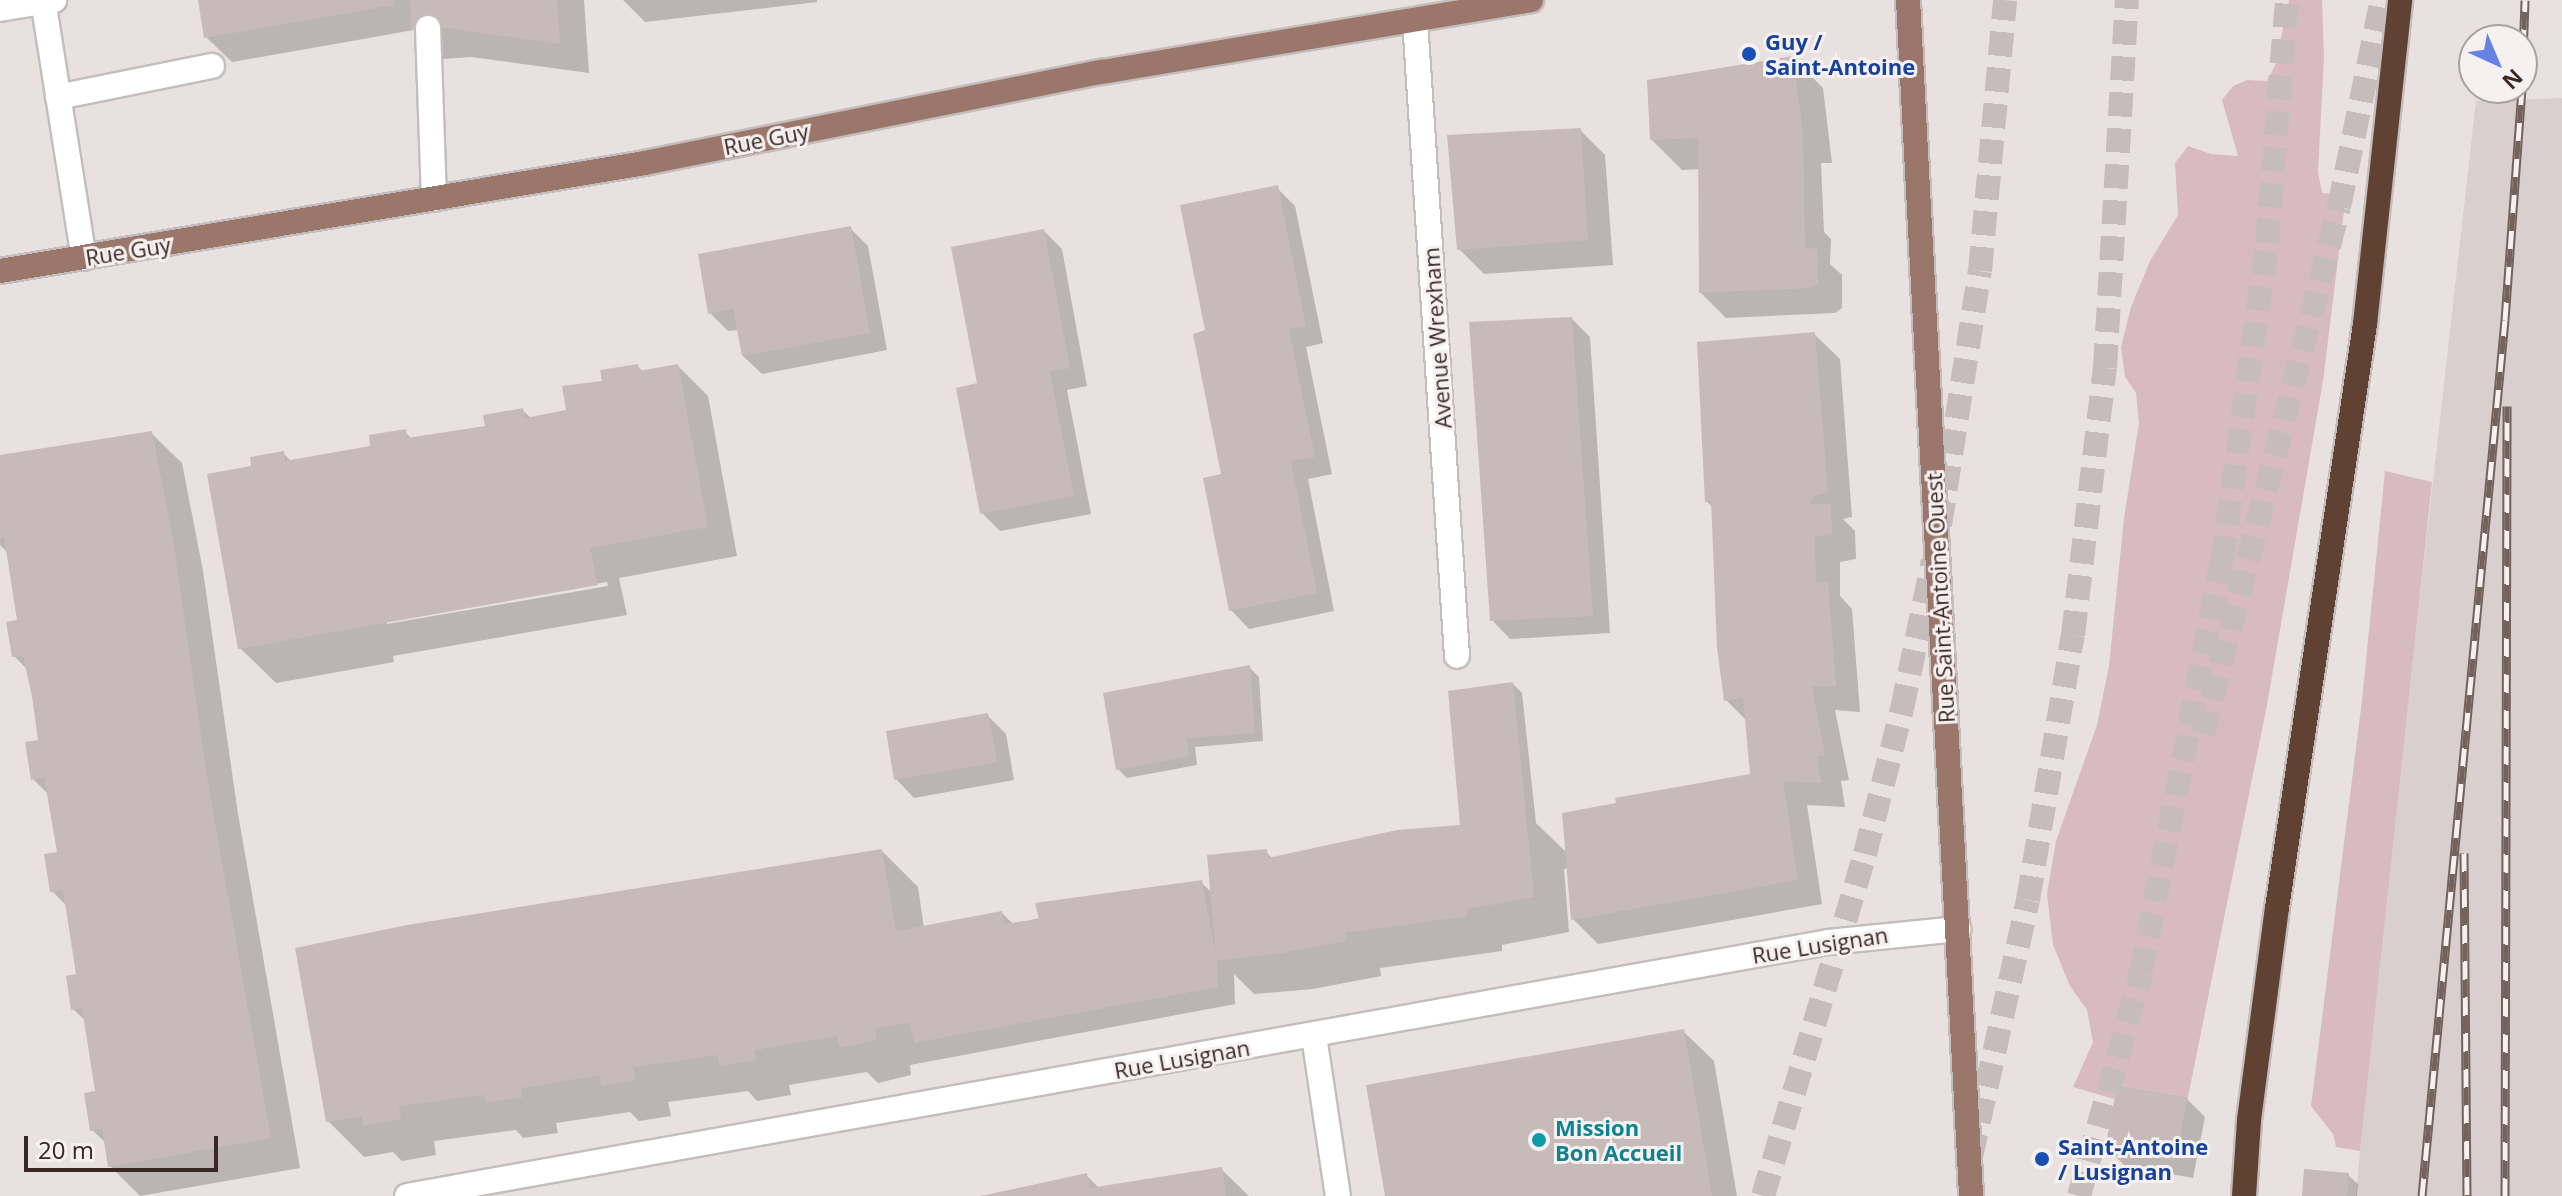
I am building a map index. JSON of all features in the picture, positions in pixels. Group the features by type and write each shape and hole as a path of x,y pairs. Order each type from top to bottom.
{"highway":[{"path":"2244,1196 2249,1120 2277,908 2333,553 2381,194 2400,0"},
{"path":"2230,1196 2249,1120"}],"main road":[{"name":"Rue Guy","path":"0,271 645,163 1102,72 1531,0"},
{"name":"Rue Saint-Antoine Ouest","path":"1908,0 1971,1196"}],"street":[{"path":"0,9 47,1 58,97 84,258"},
{"name":"Avenue Wrexham","path":"1415,20 1457,656"},
{"path":"428,28 434,199"},
{"path":"58,97 212,66"},
{"name":"Rue Lusignan","path":"407,1196 1828,942 1958,929"},
{"path":"1314,1036 1338,1196"}],"shaded area":[{"path":"2289,0 2322,0 2324,58 2318,172 2322,193 2346,195 2323,381 2267,705 2188,1097 2117,1085 2114,1099 2073,1087 2093,1042 2087,1010 2070,986 2053,945 2047,894 2056,841 2097,725 2109,666 2124,518 2139,423 2136,393 2125,377 2121,347 2131,307 2150,261 2178,215 2175,163 2188,146 2211,154 2238,156 2222,100 2233,86 2247,80 2267,81 2275,66"},
{"path":"2562,98 2562,1196 2356,1196 2371,1028 2476,104 2538,104 2538,99"},
{"path":"2385,471 2432,482 2360,1151 2336,1147 2333,1134 2311,1106 2362,700"}],"building":[{"path":"198,0 393,0 394,5 204,38"},
{"path":"410,0 557,0 560,44 440,27 411,30"},
{"path":"1793,56 1803,133 1805,249 1817,248 1818,283 1810,288 1699,293 1698,138 1650,140 1647,80"},
{"path":"1581,128 1588,240 1457,250 1447,135"},
{"path":"1278,185 1306,326 1289,329 1315,457 1291,461 1317,593 1229,611 1203,478 1221,474 1193,334 1205,330 1180,205"},
{"path":"851,226 870,333 742,356 733,309 708,314 698,254"},
{"path":"1044,229 1070,368 1050,372 1074,496 980,514 956,388 977,383 951,247"},
{"path":"1572,317 1593,616 1490,621 1469,322"},
{"path":"1815,332 1828,492 1812,497 1811,504 1831,504 1832,535 1815,537 1816,583 1828,582 1836,687 1812,686 1825,755 1817,757 1821,783 1783,781 1798,880 1571,920 1562,813 1616,803 1615,798 1750,774 1743,698 1724,701 1717,647 1711,501 1705,502 1697,342"},
{"path":"638,364 639,371 678,364 708,527 590,548 598,585 238,649 207,474 251,466 250,457 284,451 285,461 370,446 369,435 406,429 407,438 485,426 483,415 523,408 525,418 566,410 562,386 602,381 600,370"},
{"path":"152,431 173,539 208,783 271,1138 108,1167 102,1128 90,1131 84,1093 95,1091 82,1008 71,1010 66,976 76,974 63,890 50,892 44,854 57,852 44,777 31,780 25,742 38,740 32,696 23,656 12,657 6,622 17,620 4,537 0,538 0,455"},
{"path":"1250,665 1255,733 1187,738 1189,756 1116,770 1103,693"},
{"path":"1513,682 1534,897 1467,909 1467,916 1345,933 1346,941 1277,954 1217,960 1218,987 914,1043 910,1022 875,1029 877,1040 840,1048 837,1036 755,1050 756,1060 720,1066 717,1055 633,1067 636,1080 601,1086 600,1075 521,1088 523,1097 486,1103 484,1095 399,1106 401,1119 364,1126 362,1116 326,1122 295,948 407,925 882,849 896,931 1002,911 1004,924 1039,919 1035,903 1202,880 1216,956 1207,855 1267,849 1268,858 1397,830 1460,825 1448,691"},
{"path":"988,713 997,762 894,780 886,731"},
{"name":"Mission Bon Accueil","path":"1684,1029 1712,1196 1385,1196 1366,1085"},
{"path":"2117,1085 2188,1097 2175,1161 2105,1149"},
{"path":"1222,1167 1226,1196 981,1196 1087,1173 1090,1188"},
{"path":"2304,1169 2349,1173 2347,1196 2302,1196"}],"tunnel":[{"path":"1940,525 1980,271 2005,0"},
{"path":"1971,1157 2028,900 2073,635 2105,368 2127,0"},
{"path":"2079,1196 2141,972 2222,560 2267,243 2287,0"},
{"path":"2203,734 2339,207 2382,0"},
{"path":"1763,1196 1865,854 1902,709 1933,561"}],"railway":[{"path":"2524,24 2525,0"},
{"path":"2422,1196 2505,320 2521,104"},
{"path":"2505,1196 2507,406"},
{"path":"2464,853 2467,1196"}],"place":[{"name":"Guy / Saint-Antoine","path":"1749,54"},
{"name":"Mission Bon Accueil","path":"1539,1140"},
{"name":"Saint-Antoine / Lusignan","path":"2042,1159"}]}
